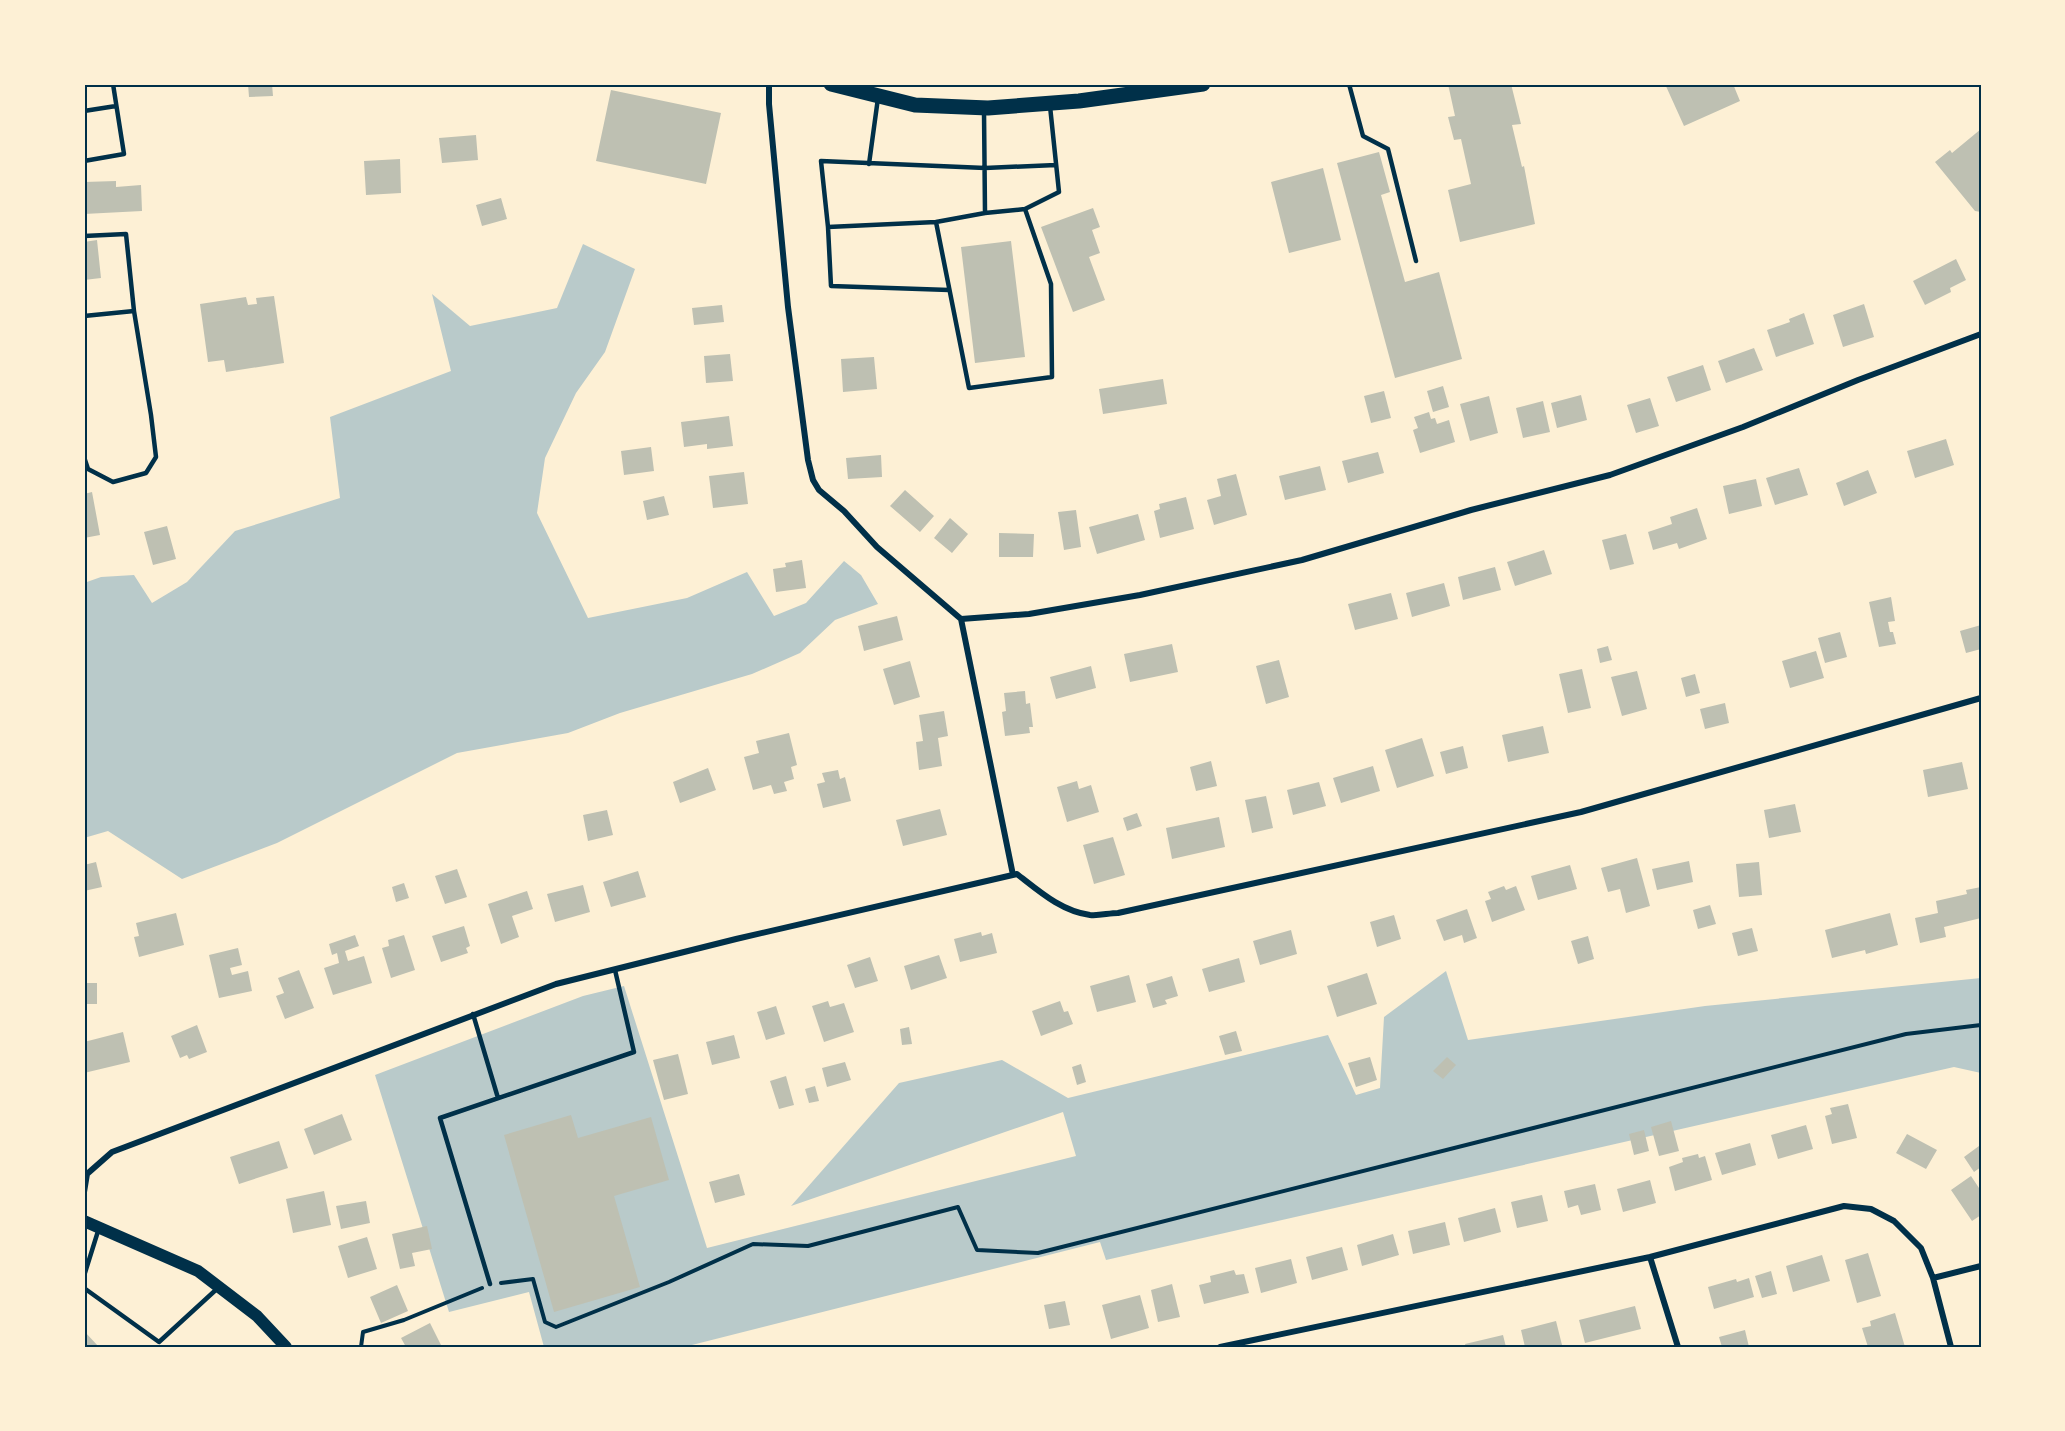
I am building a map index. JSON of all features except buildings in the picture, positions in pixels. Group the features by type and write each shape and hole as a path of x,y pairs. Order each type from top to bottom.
{"main road":[{"path":"831,84 915,105 984,108 1050,103 1203,84"},
{"path":"84,1221 198,1271 257,1316 285,1346"}],"street":[{"path":"768,84 788,307 808,460 813,480 819,490 844,511 877,547 961,619 1013,875"},
{"path":"961,619 1029,614 1140,595 1302,560 1471,510 1610,475 1743,427 1858,380 1981,334"},
{"path":"84,1192 87,1174 112,1152 556,984 736,939 1017,874 1050,899 1073,910 1091,915 1118,913 1581,812 1981,698"},
{"path":"1220,1347 1650,1257 1844,1206 1871,1209 1894,1221 1921,1248 1933,1278 1951,1347"},
{"path":"1650,1257 1678,1347"},
{"path":"1933,1278 1981,1266"}],"lane":[{"path":"84,160 123,154 113,84"},
{"path":"1349,84 1363,136 1388,149 1416,261"},
{"path":"869,164 878,96"},
{"path":"828,227 936,222 985,213 1025,209 1059,192 1050,103"},
{"path":"84,111 116,106"},
{"path":"984,108 985,213"},
{"path":"949,290 831,286 821,161 985,168 1056,165"},
{"path":"936,222 969,388 1052,377 1051,284 1025,209"},
{"path":"84,236 126,234 134,311 156,457 146,473 112,482 88,469 84,457"},
{"path":"84,316 134,311"},
{"path":"490,1284 440,1118 634,1052 615,969"},
{"path":"473,1014 498,1098"},
{"path":"84,1276 99,1228"},
{"path":"84,1288 159,1342 219,1287"}],"path":[{"path":"361,1347 363,1332 404,1320 490,1284 533,1279 545,1322 556,1327 695,1271 753,1244 808,1246 958,1207 977,1250 1038,1253 1906,1034 1981,1025"}],"shaded area":[{"path":"583,244 635,269 605,352 576,393 545,458 537,513 588,618 687,598 747,572 774,616 806,603 844,561 861,575 878,604 835,620 800,653 752,674 620,713 568,733 457,753 277,843 182,879 108,831 84,838 84,583 101,577 134,575 152,603 187,582 235,531 340,498 330,417 451,371 432,294 470,326 557,308"},
{"path":"1446,971 1468,1040 1705,1006 1981,978 1981,1073 1954,1067 1106,1260 1100,1242 684,1347 544,1347 529,1292 449,1312 375,1075 583,996 624,986 707,1248 1076,1156 1063,1112 791,1206 899,1083 1002,1060 1068,1098 1328,1035 1356,1095 1380,1088 1384,1017"}]}
